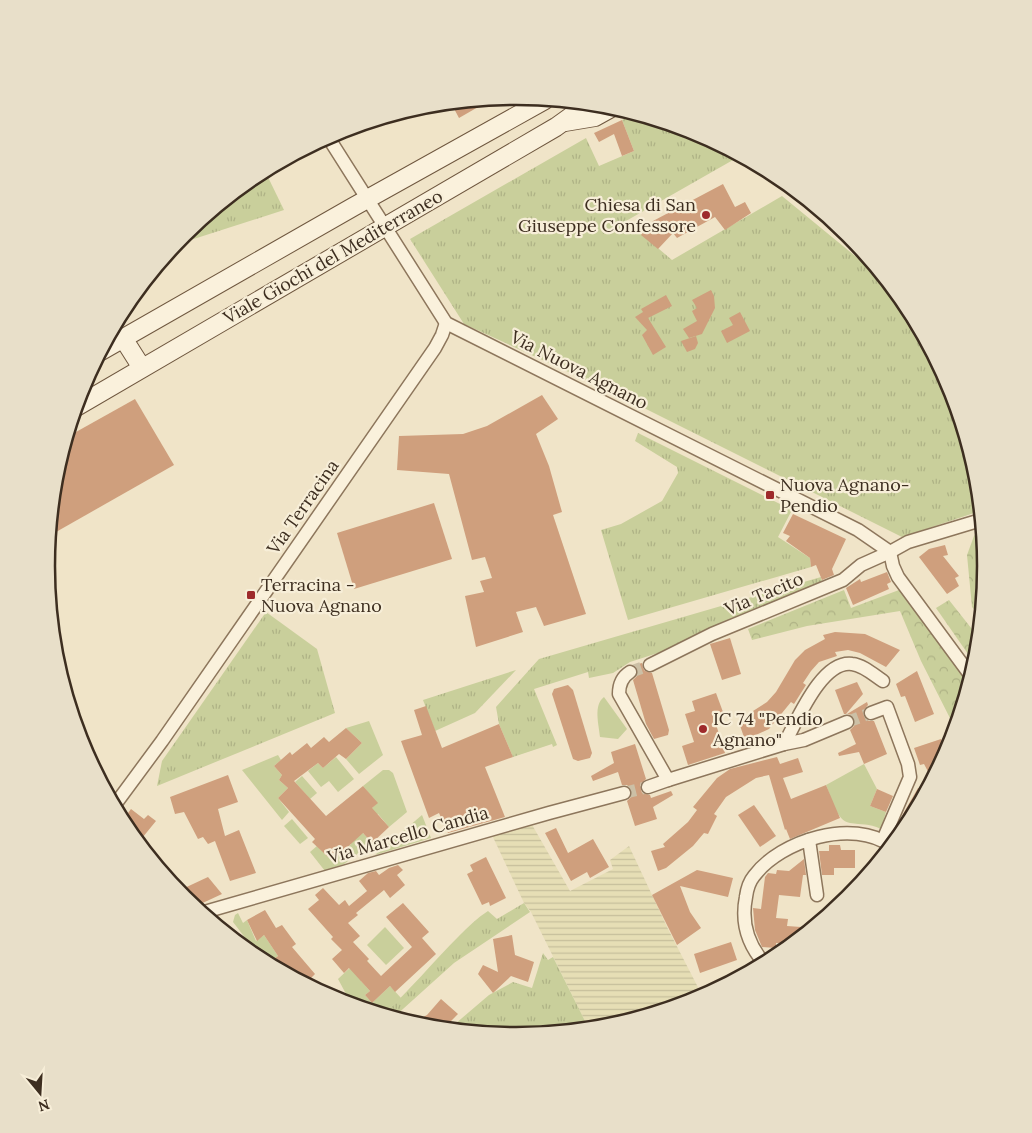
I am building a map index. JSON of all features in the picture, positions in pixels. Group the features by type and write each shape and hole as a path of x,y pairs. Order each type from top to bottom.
{"main road":[{"name":"Viale Giochi del Mediterraneo","path":"113,344 535,106"},
{"name":"Viale Giochi del Mediterraneo","path":"86,401 562,123 580,110"},
{"path":"562,123 595,118 602,113"},
{"path":"123,338 142,368"}],"street":[{"name":"Via Nuova Agnano","path":"333,144 446,323 858,530 890,552"},
{"name":"Via Terracina","path":"119,800 162,741 435,348 446,323"},
{"name":"Via Tacito","path":"650,665 712,634 842,580 861,565 908,542 975,522"},
{"path":"890,552 892,566 898,577 965,668"},
{"path":"784,744 805,705 825,676 833,668 852,664 861,666 883,681"},
{"path":"630,672 625,675 619,686 620,694 668,780"},
{"path":"871,713 887,707 908,764 910,777 889,837"},
{"path":"648,787 784,744 804,740 847,722"},
{"name":"Via Marcello Candia","path":"209,911 549,813 624,794"},
{"path":"760,958 754,951 746,931 744,913 748,886 753,876 770,859 809,840 835,834 867,834 885,842"},
{"path":"809,840 817,895"}],"shaded area":[{"path":"531,823 570,891 613,869 610,860 629,846 699,989 635,1012 586,1022 531,912 524,903 492,835"}],"green space":[{"path":"624,118 664,130 733,160 626,221 672,260 782,196 863,263 899,310 915,336 942,390 953,418 961,447 974,513 902,537 608,390 464,324 410,239 586,138 599,166 634,151 622,120"},
{"path":"268,178 284,210 191,240 235,201"},
{"path":"638,433 792,510 778,537 810,558 811,567 628,620 601,530 621,524 662,501 678,473 677,467 635,441"},
{"path":"976,534 977,566 975,610 972,607 967,555"},
{"path":"821,577 822,582 703,631 664,651 630,662 613,673 589,678 588,672 534,689 557,745 553,747 552,744 513,757 499,724 496,707 539,659"},
{"path":"844,590 851,608 899,590 963,677 951,720 921,661 900,611 807,626 752,640 748,629"},
{"path":"949,600 973,630 968,654 936,608"},
{"path":"266,612 317,649 335,713 157,786 162,761"},
{"path":"516,670 475,713 435,731 423,700"},
{"path":"604,697 627,729 618,739 600,737 598,710"},
{"path":"369,721 383,755 359,774 346,759 362,743 346,728"},
{"path":"278,755 281,760 274,766 282,775 279,780 288,788 278,798 289,812 282,820 242,770"},
{"path":"336,757 354,779 338,792 329,781 321,787 308,771 318,763 323,768"},
{"path":"864,764 877,789 870,806 886,812 881,829 869,825 850,823 841,818 826,785"},
{"path":"383,770 389,770 393,773 407,812 389,827 378,814 372,818 367,813 377,803 363,786"},
{"path":"302,776 317,793 310,799 295,782"},
{"path":"422,815 431,838 375,855"},
{"path":"292,819 308,838 300,844 284,826"},
{"path":"360,830 372,843 344,864 325,871 310,852 317,846 328,857 340,849 342,852 351,844 342,833"},
{"path":"524,903 530,912 454,963 399,1013 389,1009 469,926 488,911 497,919"},
{"path":"238,913 243,923 247,920 256,941 264,935 278,956 274,959 248,941 233,922 235,915"},
{"path":"385,927 404,948 386,965 367,945"},
{"path":"543,953 548,960 553,957 586,1022 516,1028 455,1024 489,995 513,982 532,988"},
{"path":"367,961 374,969 361,981 370,991 365,995 372,1003 390,986 401,998 389,1009 346,994 338,979 354,964 359,969"}],"building":[{"path":"479,107 459,118 454,109"},
{"path":"622,120 634,151 622,156 614,134 599,142 594,133"},
{"name":"Chiesa di San Giuseppe Confessore","path":"723,184 735,207 745,202 751,213 725,230 715,217 677,238 673,233 658,249 641,235 653,221"},
{"path":"711,290 714,296 715,308 702,334 689,338 683,329 697,321 692,311 697,308 692,300"},
{"path":"666,295 672,306 648,318 666,347 653,355 642,335 647,330 635,317 643,312 641,309"},
{"path":"740,312 750,331 727,343 721,331 733,325 729,318"},
{"path":"696,336 698,343 695,349 687,352 681,341"},
{"path":"542,395 558,419 536,434 549,466 562,512 553,515 586,614 544,626 536,607 516,612 523,632 476,647 465,596 484,592 480,581 492,578 485,557 472,560 449,474 397,470 399,436 463,434 487,426"},
{"path":"135,399 174,465 56,532 64,477 75,433"},
{"path":"434,503 452,559 354,589 337,533"},
{"path":"793,514 846,539 832,569 834,575 822,580 816,565 811,567 810,558 786,541 790,536 783,533"},
{"path":"945,545 948,555 943,556 959,576 955,578 959,586 947,594 919,557 929,549"},
{"path":"887,572 891,582 887,584 889,589 853,605 846,588 860,579 861,582"},
{"path":"835,632 865,634 900,650 886,667 860,653 848,650 835,652 837,656 819,662 811,671 803,683 806,685 794,704 791,702 769,729 745,740 738,720 754,714 753,711 767,702 776,692 795,660 805,650 825,639 823,635"},
{"path":"730,638 741,674 722,680 710,644"},
{"path":"642,663 645,671 652,673 669,730 668,735 654,739 646,724 633,680 638,672 634,665"},
{"path":"917,671 934,714 915,722 905,696 901,697 896,684"},
{"path":"857,682 863,694 844,714 835,690"},
{"path":"568,685 573,690 592,753 590,758 578,761 573,759 552,694 554,689"},
{"name":"IC 74 \"Pendio Agnano\"","path":"716,693 723,712 713,715 725,753 688,765 682,746 694,742 685,714 695,711 692,701"},
{"path":"867,702 868,705 863,711 864,716 869,721 874,721 887,754 864,764 859,752 839,756 838,753 856,744 850,730 854,726 855,719 852,715 847,714"},
{"path":"426,706 442,748 499,724 513,757 485,767 505,817 448,833 439,813 429,818 401,741 422,735 414,710"},
{"path":"346,728 362,743 346,759 339,754 323,768 318,763 294,781 326,816 363,786 378,803 372,808 389,827 372,843 363,833 342,852 340,849 328,857 312,842 315,839 278,798 288,788 279,780 282,775 274,766 290,752 292,755 307,743 311,748 324,737 329,742"},
{"path":"941,739 942,742 928,772 924,764 920,765 914,748"},
{"path":"635,744 646,779 640,785 642,793 650,795 651,798 671,791 673,795 653,807 657,819 635,826 627,801 632,796 632,790 627,785 622,785 618,772 593,781 591,776 614,763 611,752"},
{"path":"777,757 780,764 798,758 803,772 783,778 791,799 826,785 840,818 790,839 785,830 769,775 756,778 726,797 714,814 717,816 708,834 704,833 693,846 666,868 658,871 651,851 665,847 663,844 688,822 697,810 693,807 717,778 730,769"},
{"path":"228,775 238,802 218,809 225,836 239,830 256,873 230,881 215,841 208,844 203,837 198,839 184,812 175,814 170,797"},
{"path":"918,788 919,789 900,822"},
{"path":"877,789 893,796 886,812 870,806"},
{"path":"754,805 776,836 760,847 738,815"},
{"path":"131,809 144,819 148,815 156,821 143,837 127,814"},
{"path":"556,828 568,853 593,839 609,867 590,878 587,872 571,881 545,833"},
{"path":"829,845 840,845 841,850 855,850 855,868 834,868 834,875 822,875 819,851 829,851"},
{"path":"486,857 506,898 490,906 489,902 482,905 467,874 473,871 470,865"},
{"path":"804,859 806,875 803,875 800,897 779,895 776,918 788,919 787,926 801,927 801,929 781,943 776,943 775,948 762,947 755,930 753,908 761,909 765,877 768,873 776,874 777,870 789,871"},
{"path":"398,865 403,870 397,875 405,885 390,898 384,890 356,913 358,915 348,923 360,936 353,942 369,959 367,961 381,976 412,947 386,917 403,903 429,932 422,938 436,954 395,992 390,986 372,1003 365,995 370,991 349,968 344,973 332,959 342,950 308,909 319,900 315,895 323,888 339,905 345,900 349,906 367,891 359,881 368,873 376,871 379,875 389,868"},
{"path":"697,870 733,878 728,897 680,886 690,912 701,928 677,945 652,895"},
{"path":"208,877 222,894 202,903 186,887"},
{"path":"265,910 276,928 282,925 296,944 292,947 315,974 310,979 274,959 278,956 264,935 257,941 247,920"},
{"path":"512,935 515,955 534,962 528,982 511,976 493,993 478,974 483,965 498,972 493,939"},
{"path":"731,942 737,960 700,973 694,954"},
{"path":"441,999 458,1014 449,1023 422,1018 427,1015"}],"tunnel":[{"path":"630,672 650,665"},
{"path":"847,722 871,713"},
{"path":"624,793 648,787"}],"place":[{"name":"Chiesa di San Giuseppe Confessore","path":"706,215"},
{"name":"Nuova Agnano- Pendio","path":"770,495"},
{"name":"Terracina - Nuova Agnano","path":"251,595"},
{"name":"IC 74 \"Pendio Agnano\"","path":"703,729"}]}
